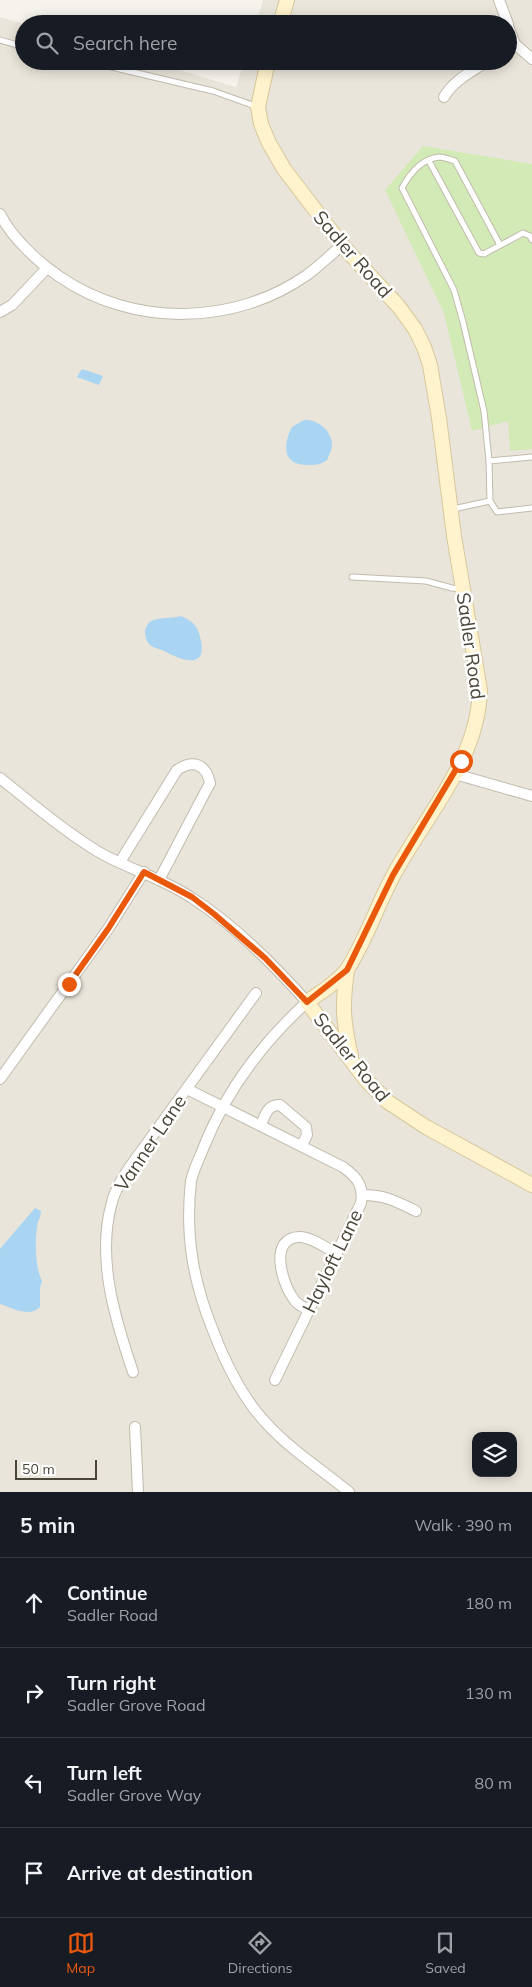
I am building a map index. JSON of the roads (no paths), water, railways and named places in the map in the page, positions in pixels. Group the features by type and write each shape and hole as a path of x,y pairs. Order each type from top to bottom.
{"street":[{"path":"283,15 287,0"},
{"path":"499,0 504,15"},
{"path":"517,50 532,60"},
{"name":"Sadler Road","path":"266,70 258,107 261,124 269,143 284,169 342,245 399,307 415,329 430,364 439,418 450,510 478,669 480,708 469,744 455,774 393,875 347,970 307,1002 377,1093 399,1111 532,1185"},
{"path":"444,97 450,87 474,70"},
{"path":"0,214 20,241 46,268 70,284 97,298 124,307 156,314 186,315 219,310 254,301 308,274 342,245"},
{"path":"0,312 12,305 37,281 46,268"},
{"path":"120,862 176,770 185,765 195,765 202,768 208,775 210,783 159,880"},
{"path":"455,774 532,796"},
{"path":"0,778 52,819 98,851 192,897 265,958 307,1002 290,1017 268,1043 240,1078 222,1106 191,1179 190,1228 193,1270 201,1302 217,1342 249,1400 266,1424 349,1492"},
{"path":"0,1079 108,929 144,872"},
{"path":"347,970 343,1016 352,1059"},
{"name":"Vanner Lane","path":"134,1372 121,1336 112,1297 107,1257 108,1220 112,1200 119,1184 256,993"},
{"name":"Hayloft Lane","path":"187,1089 302,1145 351,1172 360,1183 362,1195 360,1203 275,1380"},
{"path":"261,1125 267,1110 271,1106 280,1105 306,1127 307,1135 302,1145"},
{"path":"362,1195 387,1197 416,1211"},
{"path":"309,1310 294,1300 283,1275 279,1260 284,1245 293,1238 304,1237 336,1253"},
{"path":"135,1427 138,1492"}],"lane":[{"path":"0,40 15,44"},
{"path":"124,70 213,91 258,107"},
{"path":"500,246 455,161 440,157 429,161 410,173 402,188 454,290 463,322 484,411 489,460 490,501 497,512 532,508"},
{"path":"429,161 479,253 484,254 522,233 530,236 532,240"},
{"path":"489,460 532,457"},
{"path":"450,510 490,501"},
{"path":"352,577 426,581 463,589"}],"water":[{"path":"82,369 103,376 99,385 77,377"},
{"path":"304,420 314,421 327,430 332,449 327,460 322,463 313,465 299,464 289,457 286,446 289,434 292,427"},
{"path":"181,616 189,620 197,628 202,650 200,656 196,659 184,659 153,647 146,638 145,632 151,621"},
{"path":"35,1208 41,1211 37,1225 36,1247 38,1269 42,1281 40,1307 31,1312 26,1312 0,1304 0,1249"}]}
